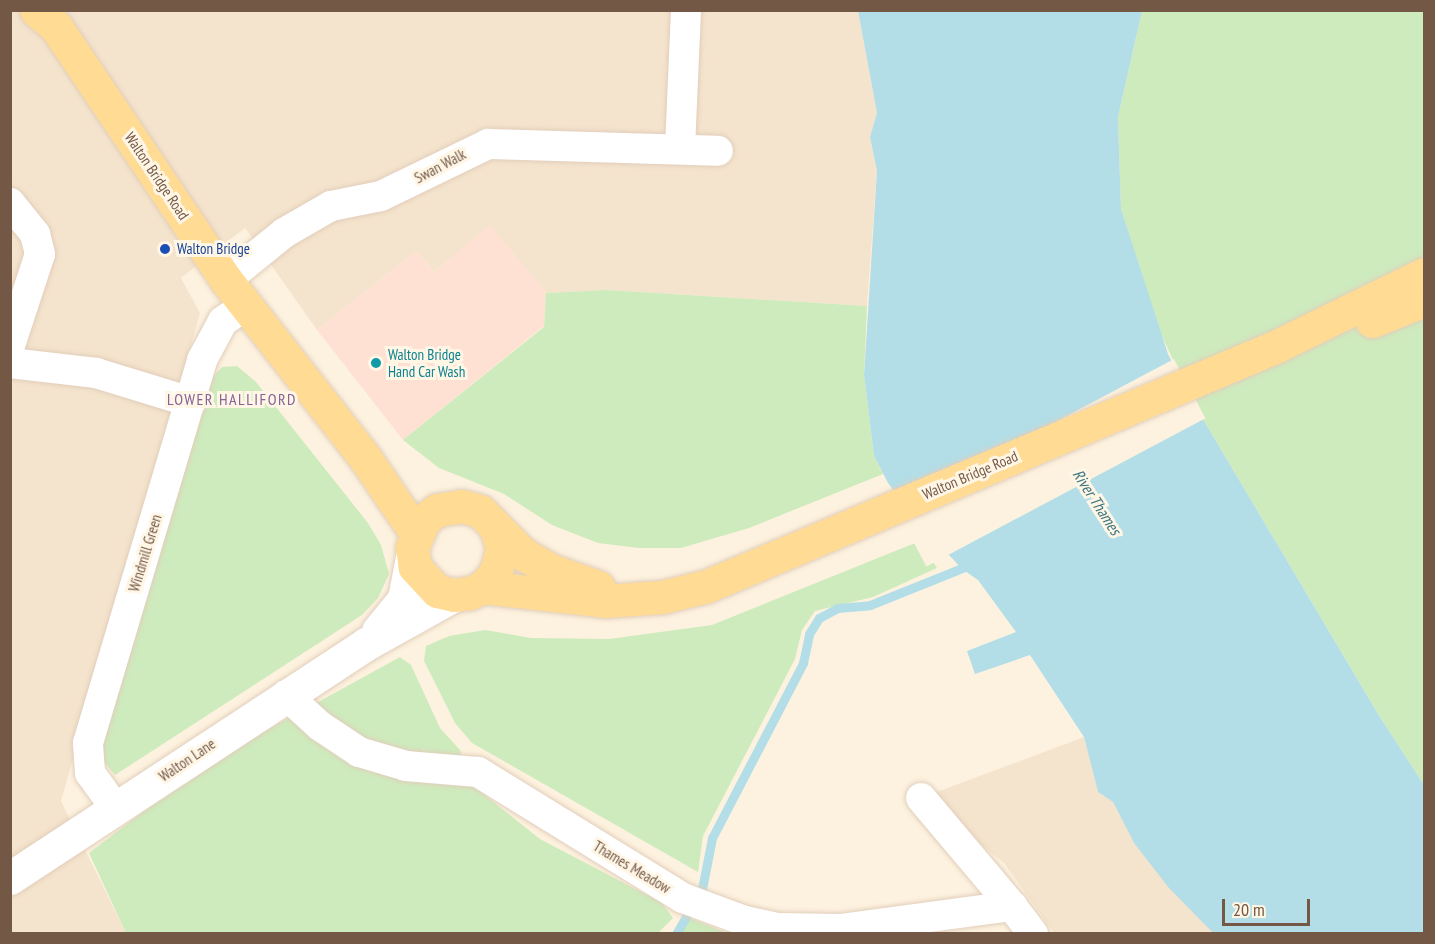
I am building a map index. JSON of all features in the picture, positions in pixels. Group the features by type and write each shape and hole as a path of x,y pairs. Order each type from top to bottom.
{"main road":[{"name":"Walton Bridge Road","path":"36,10 56,27 245,306 365,458 414,545 426,583 469,591 605,602 662,597 707,586 1275,346 1324,340 1416,291"},
{"name":"Walton Bridge Road","path":"365,458 444,508 461,506 480,512 523,554 561,574 612,591 662,597"},
{"path":"414,545 424,520 444,508"},
{"path":"469,591 496,572 501,556 497,531"},
{"name":"Walton Lane","path":"366,644 404,599 414,545"},
{"name":"Walton Lane","path":"10,878 366,644 469,591"}],"street":[{"path":"680,148 686,10"},
{"name":"Swan Walk","path":"226,280 284,233 331,206 381,196 488,144 680,148 718,151"},
{"path":"10,203 35,234 40,254 10,345"},
{"name":"Windmill Green","path":"116,809 90,773 88,743 211,338 223,321 245,306"},
{"path":"10,363 96,373 191,402"},
{"name":"Thames Meadow","path":"286,695 359,752 406,766 478,772 683,898 713,910 777,928 840,929 1012,906"},
{"path":"921,798 1033,933"}],"shaded area":[{"path":"10,11 858,11 877,113 870,137 877,171 867,306 607,290 546,293 490,226 434,272 416,251 317,330 245,228 181,278 200,313 61,801 126,933 11,933"},
{"path":"490,225 546,293 544,326 403,440 317,330 416,251 434,272"},
{"path":"1084,737 1098,792 1113,802 1134,843 1213,933 1054,933 1004,863 981,845 934,793"}],"green space":[{"path":"1142,11 1424,11 1424,785 1378,714 1191,399 1156,323 1121,209 1118,117"},
{"path":"607,290 867,306 864,375 874,456 883,474 749,528 681,548 639,548 598,543 552,525 504,494 439,468 403,440 544,327 546,293"},
{"path":"237,366 256,382 368,523 381,545 389,574 378,598 362,615 115,775 99,756 209,381 222,367"},
{"path":"920,541 937,568 873,597 815,611 802,630 795,659 703,836 698,872 472,743 455,723 424,661 426,646 449,636 485,630 531,638 609,639 712,625"},
{"path":"400,657 411,665 440,728 460,750 472,785 540,839 662,903 673,918 657,934 126,933 89,853 173,789 258,735"},
{"path":"687,917 727,933 676,933"}],"water":[{"name":"River Thames","path":"858,11 1142,11 1118,117 1121,209 1168,354 1191,399 1378,714 1424,785 1424,933 1213,933 1169,888 1134,843 1113,802 1098,792 1084,737 1030,655 975,674 967,651 1016,632 978,580 962,569 913,516 888,483 874,456 864,375 877,171 870,137 877,113"}],"pier":[{"path":"1174,359 1205,418 926,567 895,507"}],"waterway":[{"path":"676,934 702,889 712,838 803,663 809,634 819,618 838,608 870,605 972,564"}],"place":[{"name":"Walton Bridge","path":"165,249"},
{"name":"Walton Bridge Hand Car Wash","path":"376,363"}],"district":[{"name":"LOWER HALLIFORD","path":"232,399"}]}
